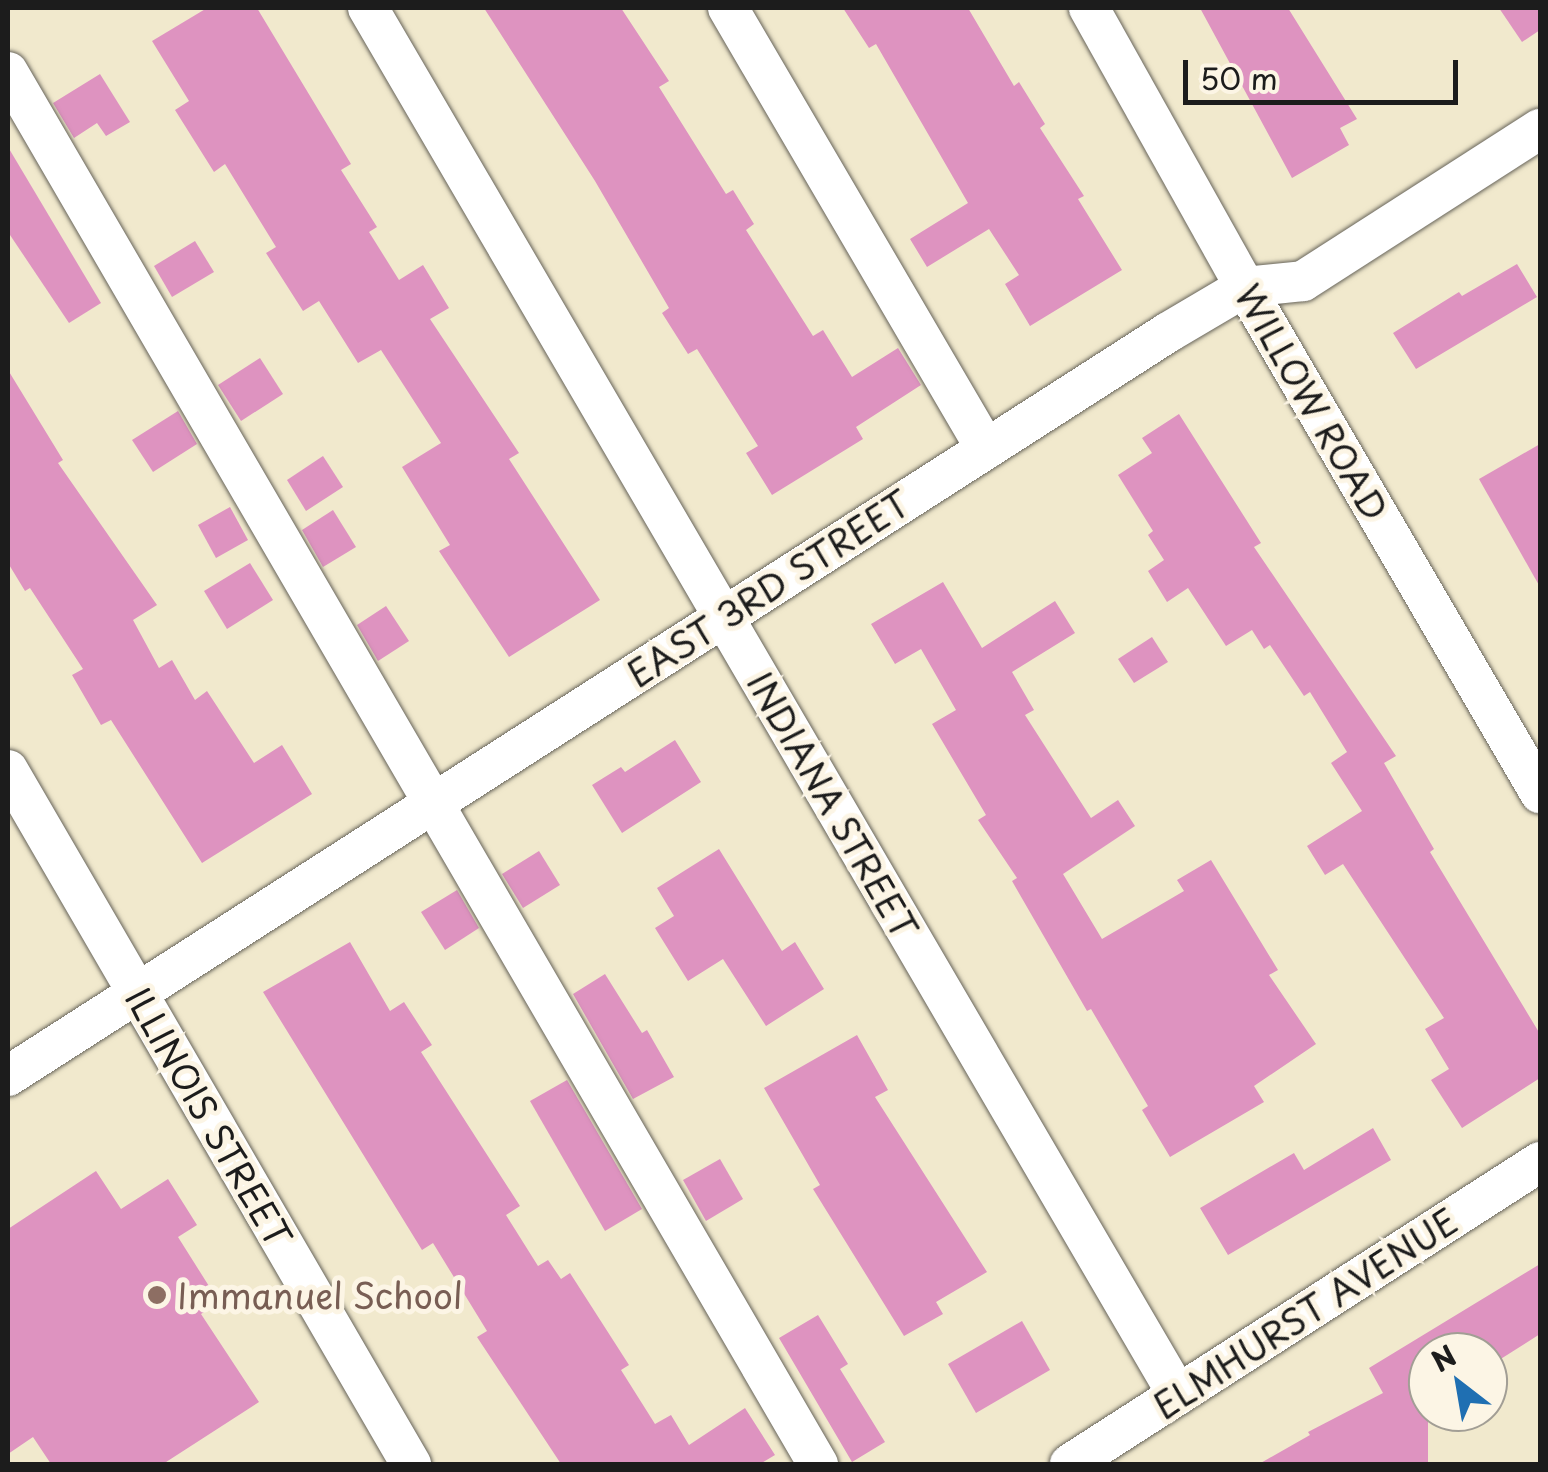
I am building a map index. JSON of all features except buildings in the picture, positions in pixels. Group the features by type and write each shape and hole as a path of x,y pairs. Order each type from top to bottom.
{"street":[{"name":"INDIANA STREET","path":"368,8 1178,1395"},
{"path":"728,8 986,450"},
{"name":"WILLOW ROAD","path":"1089,8 1245,287 1540,793"},
{"path":"8,72 818,1464"},
{"name":"EAST 3RD STREET","path":"8,1076 1245,287 1303,281 1540,129"},
{"name":"ILLINOIS STREET","path":"8,770 411,1464"},
{"name":"ELMHURST AVENUE","path":"1070,1464 1540,1162"}],"place":[{"name":"Immanuel School","path":"157,1295"}]}
